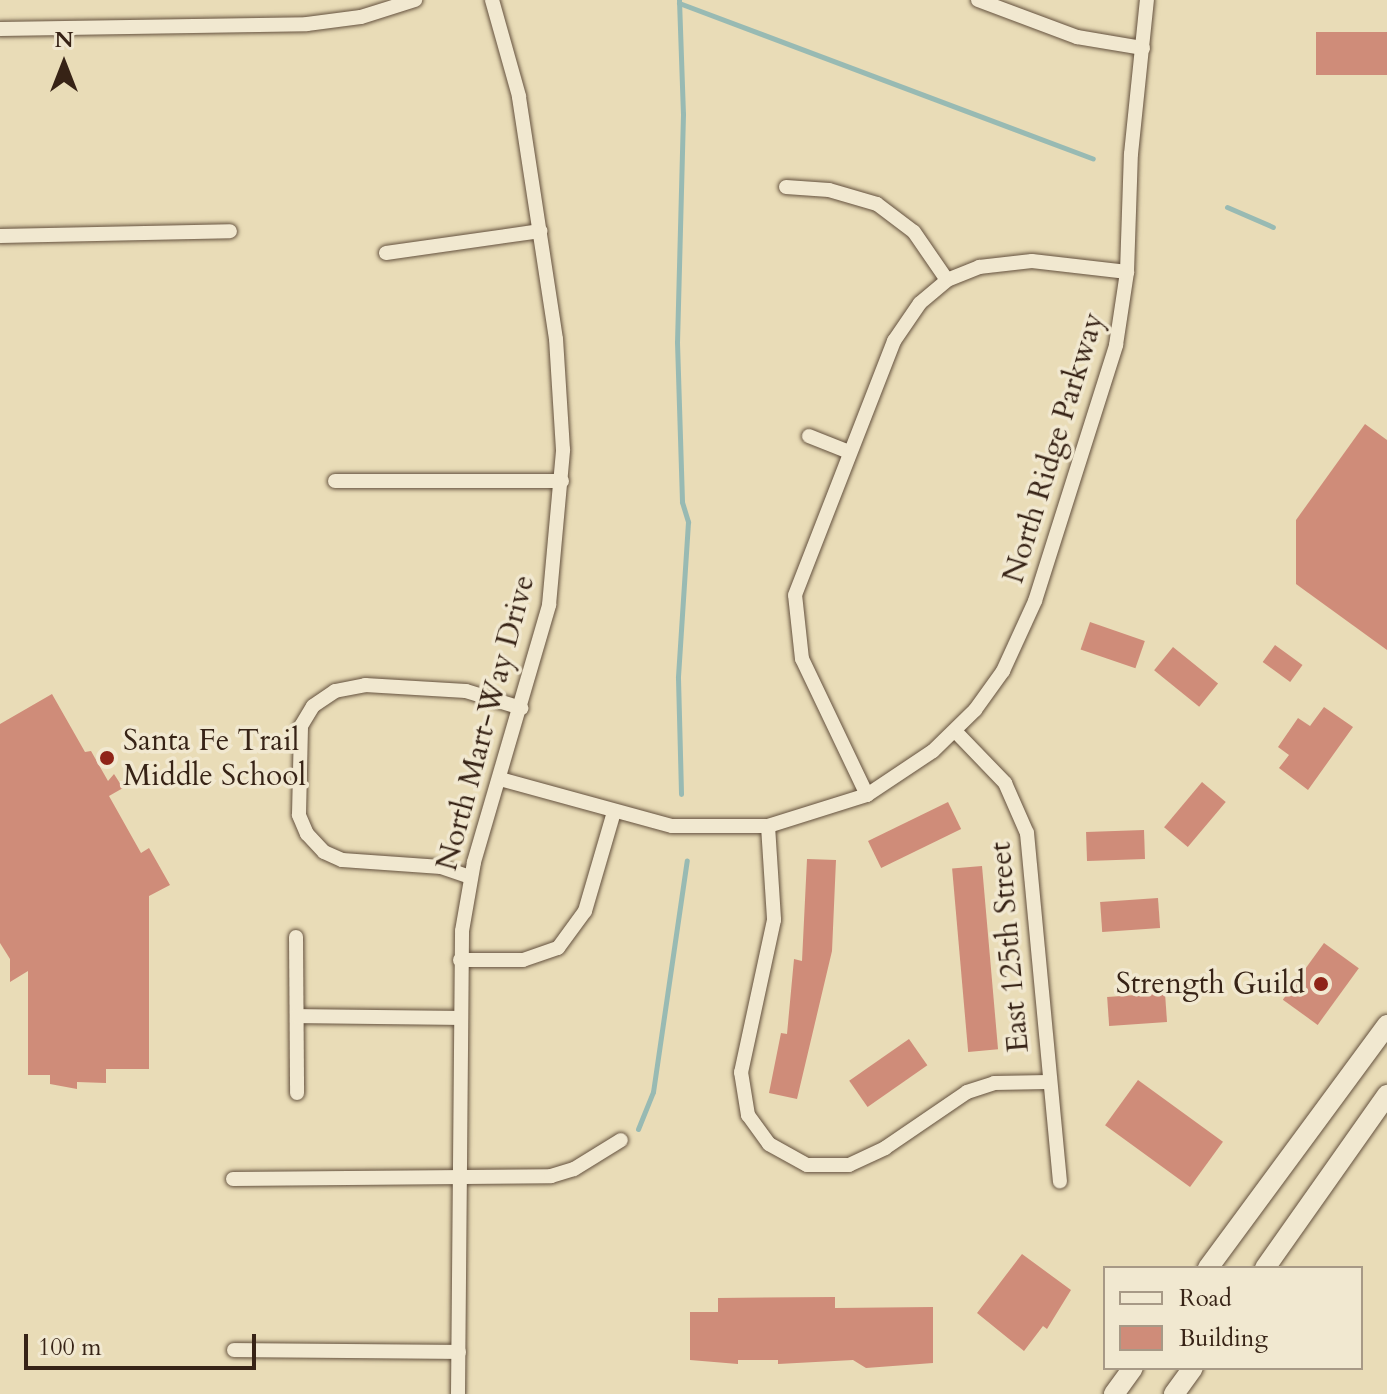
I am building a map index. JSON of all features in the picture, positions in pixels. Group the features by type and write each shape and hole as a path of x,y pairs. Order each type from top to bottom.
{"main road":[{"path":"1209,1266 1387,1025"},
{"path":"1266,1266 1387,1095"},
{"path":"1114,1394 1132,1370"},
{"path":"1174,1394 1191,1370"},
{"path":"1188,1394 1192,1370"}],"street":[{"path":"0,29 307,24 361,17 415,0"},
{"name":"North Mart-Way Drive","path":"458,1394 457,1018 460,960 470,877 549,605 562,481 562,398 540,231 513,63 492,0"},
{"path":"978,0 1077,37 1143,48"},
{"name":"North Ridge Parkway","path":"867,795 956,732 1003,671 1035,601 1109,374 1127,272 1147,0"},
{"path":"786,187 829,190 877,204 914,232 947,280"},
{"path":"0,236 230,231"},
{"path":"386,253 540,231"},
{"path":"500,779 614,812 704,829 768,826 867,795 802,659 794,613 798,577 903,325 947,280 1006,262 1127,272"},
{"path":"809,436 849,452"},
{"path":"335,481 562,481"},
{"path":"470,877 441,867 342,860 324,852 307,834 299,815 301,726 313,706 335,691 365,685 466,691 521,708"},
{"name":"East 125th Street","path":"956,732 1005,783 1027,833 1048,1082 1060,1181"},
{"path":"460,960 523,960 558,948 575,932 585,911 614,812"},
{"path":"768,826 774,920 741,1072 748,1115 769,1144 807,1165 849,1165 885,1148 967,1092 994,1083 1048,1082"},
{"path":"296,937 297,1093"},
{"path":"297,1016 457,1018"},
{"path":"233,1179 551,1176 574,1169 621,1140"},
{"path":"234,1350 459,1352"}],"building":[{"path":"1316,32 1387,32 1387,75 1316,75"},
{"path":"1365,424 1387,440 1387,650 1296,584 1296,520"},
{"path":"1090,622 1145,641 1135,668 1081,649"},
{"path":"1275,645 1303,665 1290,682 1263,662"},
{"path":"1173,647 1218,684 1199,707 1154,670"},
{"name":"Santa Fe Trail Middle School","path":"52,694 85,752 91,751 108,781 114,774 123,788 109,796 141,853 149,848 170,885 149,896 149,1069 106,1069 106,1083 77,1082 77,1089 50,1084 50,1075 28,1075 28,971 10,982 10,959 0,943 0,724"},
{"path":"1324,707 1353,727 1308,790 1279,768 1289,755 1278,747 1298,718 1310,726"},
{"path":"1202,782 1226,802 1188,847 1164,827"},
{"path":"948,802 961,829 881,868 868,841"},
{"path":"1144,830 1145,859 1087,861 1086,832"},
{"path":"807,859 836,860 832,951 797,1099 769,1093 781,1033 787,1034 794,959 802,961"},
{"path":"982,866 998,1049 968,1052 952,869"},
{"path":"1158,898 1160,928 1102,932 1100,902"},
{"name":"Strength Guild","path":"1324,943 1359,968 1318,1025 1283,1000"},
{"path":"1165,993 1167,1022 1109,1026 1107,997"},
{"path":"909,1039 927,1065 868,1107 849,1081"},
{"path":"1138,1080 1223,1142 1190,1187 1105,1125"},
{"path":"1022,1254 1071,1290 1047,1329 1043,1326 1024,1351 977,1313"},
{"path":"835,1297 835,1308 933,1307 933,1363 866,1368 853,1360 778,1364 778,1360 738,1360 738,1364 690,1360 690,1312 718,1312 718,1298"}],"waterway":[{"path":"679,0 683,114 677,342 682,502 688,522 678,678 681,794"},
{"path":"679,3 1093,159"},
{"path":"1227,207 1273,227"},
{"path":"638,1129 653,1092 687,860"}],"place":[{"name":"Santa Fe Trail Middle School","path":"107,758"},
{"name":"Strength Guild","path":"1321,984"}]}
